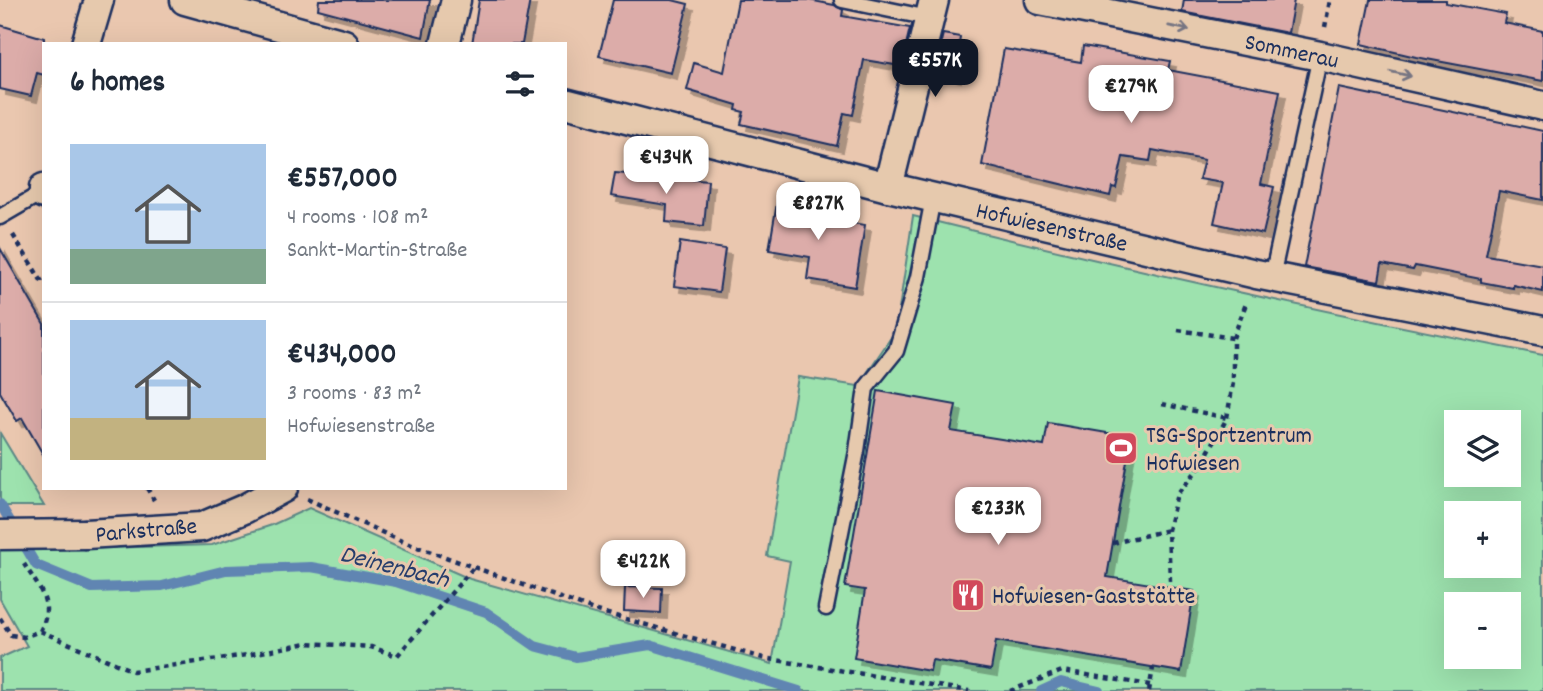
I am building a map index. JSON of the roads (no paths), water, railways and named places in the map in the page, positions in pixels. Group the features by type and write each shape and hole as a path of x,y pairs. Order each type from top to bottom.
{"street":[{"path":"87,42 99,0"},
{"path":"185,0 337,42"},
{"path":"446,42 456,0"},
{"name":"Sommerau","path":"1040,0 1320,55 1543,106"},
{"path":"888,187 931,9"},
{"name":"Hofwiesenstraße","path":"567,104 888,187 1264,276 1543,331"},
{"name":"Parkstraße","path":"0,535 86,534 202,527 279,490"}],"lane":[{"path":"842,0 931,9"},
{"path":"1264,276 1320,55"},
{"path":"1,217 42,192"},
{"path":"826,608 857,451 866,388 896,351 918,277 933,198"}],"waterway":[{"name":"Deinenbach","path":"0,504 36,565 92,588 162,586 226,570 311,567 396,582 486,612 535,646 576,657 650,645 799,691"},
{"name":"Deinenbach","path":"1041,691 1061,682 1099,691"}],"place":[{"name":"TSG-Sportzentrum Hofwiesen","path":"1121,448"},
{"name":"Hofwiesen-Gaststätte","path":"968,595"}]}
